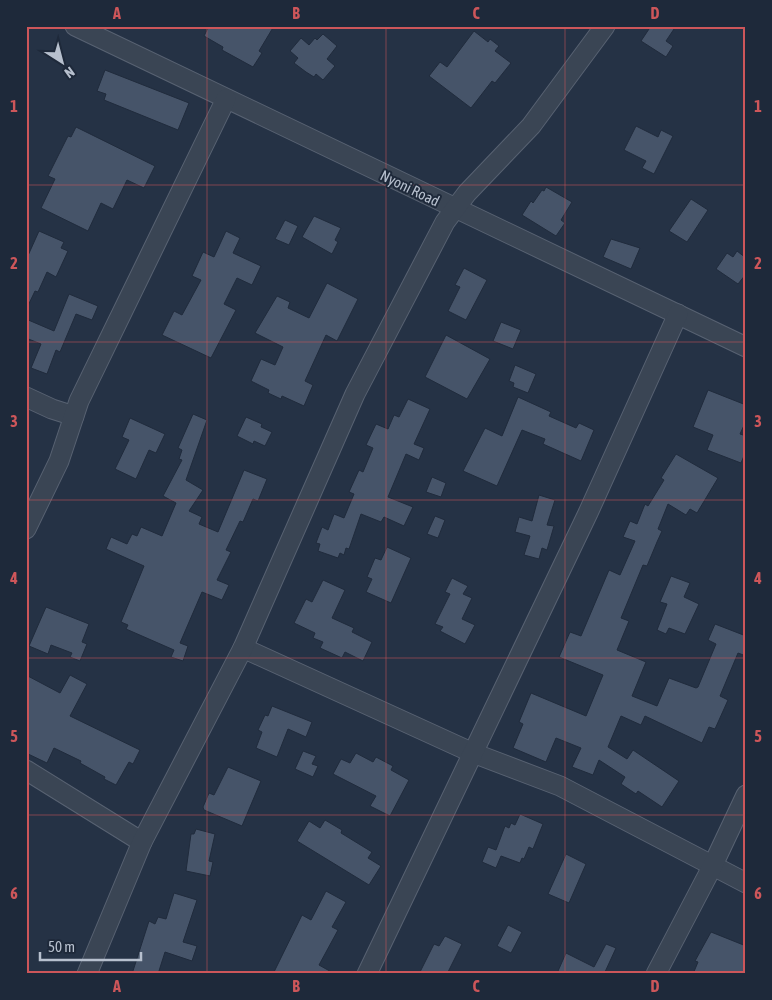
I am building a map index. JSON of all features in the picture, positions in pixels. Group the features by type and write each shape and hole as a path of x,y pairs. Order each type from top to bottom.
{"street":[{"name":"Nyoni Road","path":"75,26 746,347"},
{"path":"87,974 142,842 243,648 355,394 445,222 455,208 531,126 605,26"},
{"path":"26,529 59,461 86,387 226,99"},
{"path":"367,974 588,513 678,314"},
{"path":"26,397 52,409 74,416"},
{"path":"243,648 473,753 560,786 712,867 746,883"},
{"path":"26,770 142,842"},
{"path":"656,974 712,867 746,795"}],"building":[{"path":"209,26 274,26 259,51 262,53 253,67 222,50 223,47 204,36"},
{"path":"651,26 676,26 666,41 673,46 666,57 641,41"},
{"path":"474,31 488,42 490,39 499,46 495,51 511,63 495,83 492,81 471,108 429,76 440,62 447,67"},
{"path":"323,34 337,46 327,59 335,66 323,80 316,74 314,77 294,63 298,58 290,51 301,38 309,45 315,38 317,40"},
{"path":"105,70 189,103 178,130 104,100 106,94 97,91"},
{"path":"636,126 658,137 661,130 673,136 654,174 642,168 646,161 624,150"},
{"path":"76,127 155,166 144,188 127,180 113,209 101,203 88,231 41,208 55,179 48,176 68,136 71,137"},
{"path":"546,187 572,202 561,220 565,223 556,236 522,215 531,201 533,203"},
{"path":"691,199 708,210 687,242 669,231"},
{"path":"314,216 341,228 335,240 338,242 332,254 302,237"},
{"path":"285,220 298,226 289,245 275,239"},
{"path":"39,231 64,242 61,248 68,251 56,277 47,272 38,292 35,291 26,310 26,260"},
{"path":"226,231 240,238 233,253 261,266 252,285 237,278 224,304 236,310 211,358 162,335 174,311 182,315 201,280 192,276 203,252 214,257"},
{"path":"611,239 640,248 631,269 603,257"},
{"path":"737,251 746,258 746,274 738,284 716,269 727,253 733,257"},
{"path":"464,268 487,280 466,320 448,311 460,287 455,285"},
{"path":"327,283 358,299 337,341 326,335 305,381 313,385 304,406 282,396 281,399 268,393 269,390 251,381 261,359 275,365 283,347 255,333 277,296 290,302 288,308 309,318"},
{"path":"69,294 98,306 92,320 76,314 60,352 56,350 47,374 31,368 41,344 26,338 26,319 54,331"},
{"path":"501,322 521,330 513,349 493,341"},
{"path":"446,335 490,359 467,399 425,377"},
{"path":"515,365 536,374 528,393 513,387 514,383 509,381"},
{"path":"708,390 746,405 746,421 740,434 746,436 746,451 741,463 707,450 713,435 693,427"},
{"path":"518,397 551,412 549,416 576,428 579,423 594,430 581,461 543,444 545,439 522,430 497,486 463,471 485,428 502,436"},
{"path":"408,399 430,409 414,444 424,448 419,460 406,454 388,497 413,507 404,526 384,517 381,522 361,514 349,549 346,548 344,555 340,553 338,558 318,551 320,544 316,543 322,527 328,530 334,514 344,518 354,494 349,492 359,470 363,472 373,448 366,445 376,424 388,429 394,415 399,417"},
{"path":"193,414 207,420 186,480 203,490 189,511 202,517 199,524 218,532 244,470 267,479 258,501 253,499 243,522 240,521 226,550 231,552 217,580 229,585 222,600 202,592 180,643 188,646 183,661 171,657 174,650 126,629 128,625 121,622 144,566 106,549 111,537 127,544 132,534 137,536 141,527 162,536 176,503 163,496 182,460 179,459 182,450 178,448"},
{"path":"246,417 262,424 261,427 272,432 265,446 254,441 253,444 237,436"},
{"path":"130,418 165,434 156,453 149,450 136,479 115,469 129,440 122,437"},
{"path":"676,454 718,478 697,513 690,509 686,515 668,504 658,529 662,531 647,566 643,565 621,618 629,621 617,650 646,662 632,696 657,706 669,678 696,688 698,687 716,644 708,640 715,624 746,636 746,656 738,653 720,696 728,700 715,729 709,727 702,743 645,716 641,725 621,716 608,747 627,759 633,750 679,781 662,807 638,791 636,794 621,784 625,777 599,760 593,775 572,767 581,748 556,738 546,762 513,748 523,724 519,722 531,693 586,716 603,675 559,657 570,632 581,636 609,570 620,575 635,541 623,537 630,521 637,524 645,504 648,506 664,480 661,478"},
{"path":"432,477 446,483 441,497 426,492"},
{"path":"539,495 555,500 547,525 554,526 547,550 542,548 539,559 524,555 530,536 515,532 519,517 532,521"},
{"path":"435,516 445,520 438,538 427,534"},
{"path":"387,547 411,558 391,603 366,592 372,579 367,577 375,558 381,560"},
{"path":"671,576 690,583 684,597 699,604 685,634 669,628 666,634 657,630 667,604 660,602"},
{"path":"452,578 468,586 463,594 472,598 462,619 475,625 465,644 440,631 443,627 435,624 450,594 445,592"},
{"path":"323,580 345,590 332,618 354,628 352,632 372,642 363,661 345,652 342,658 320,648 323,642 313,638 315,633 294,623 306,599 312,602"},
{"path":"46,607 89,624 82,642 87,644 80,661 70,657 72,653 51,645 48,654 29,646"},
{"path":"26,675 60,693 70,675 87,684 70,716 140,750 133,764 129,762 116,785 80,763 81,761 54,748 47,763 26,753"},
{"path":"272,706 312,722 306,737 288,729 277,757 256,748 262,732 258,730 265,715 268,716"},
{"path":"303,751 316,756 312,764 318,766 313,777 295,769"},
{"path":"356,753 373,762 376,757 393,766 391,770 409,780 390,816 370,806 376,796 333,774 341,759 350,763"},
{"path":"228,767 261,781 242,826 204,810 203,807 209,793 214,795"},
{"path":"520,814 543,824 533,849 529,847 524,859 522,858 520,863 501,856 496,868 482,862 488,847 496,850 505,826 509,828 511,823 515,825"},
{"path":"325,820 342,830 341,833 372,852 368,858 381,866 369,885 297,841 309,821 320,828"},
{"path":"196,829 215,834 209,861 213,862 210,876 186,871 191,834 194,834"},
{"path":"566,854 586,864 569,903 548,894"},
{"path":"326,891 346,902 332,927 338,930 319,965 335,974 273,974 302,915 311,920"},
{"path":"174,893 197,900 183,942 197,946 192,961 165,952 158,974 132,974 149,921 155,924 158,917 166,919"},
{"path":"508,925 522,932 511,953 497,946"},
{"path":"711,932 746,946 746,974 693,974 698,962 695,961"},
{"path":"445,936 462,944 447,974 419,974 434,944 439,946"},
{"path":"606,944 616,948 605,972 608,974 564,974 558,971 566,953 594,967"}]}
